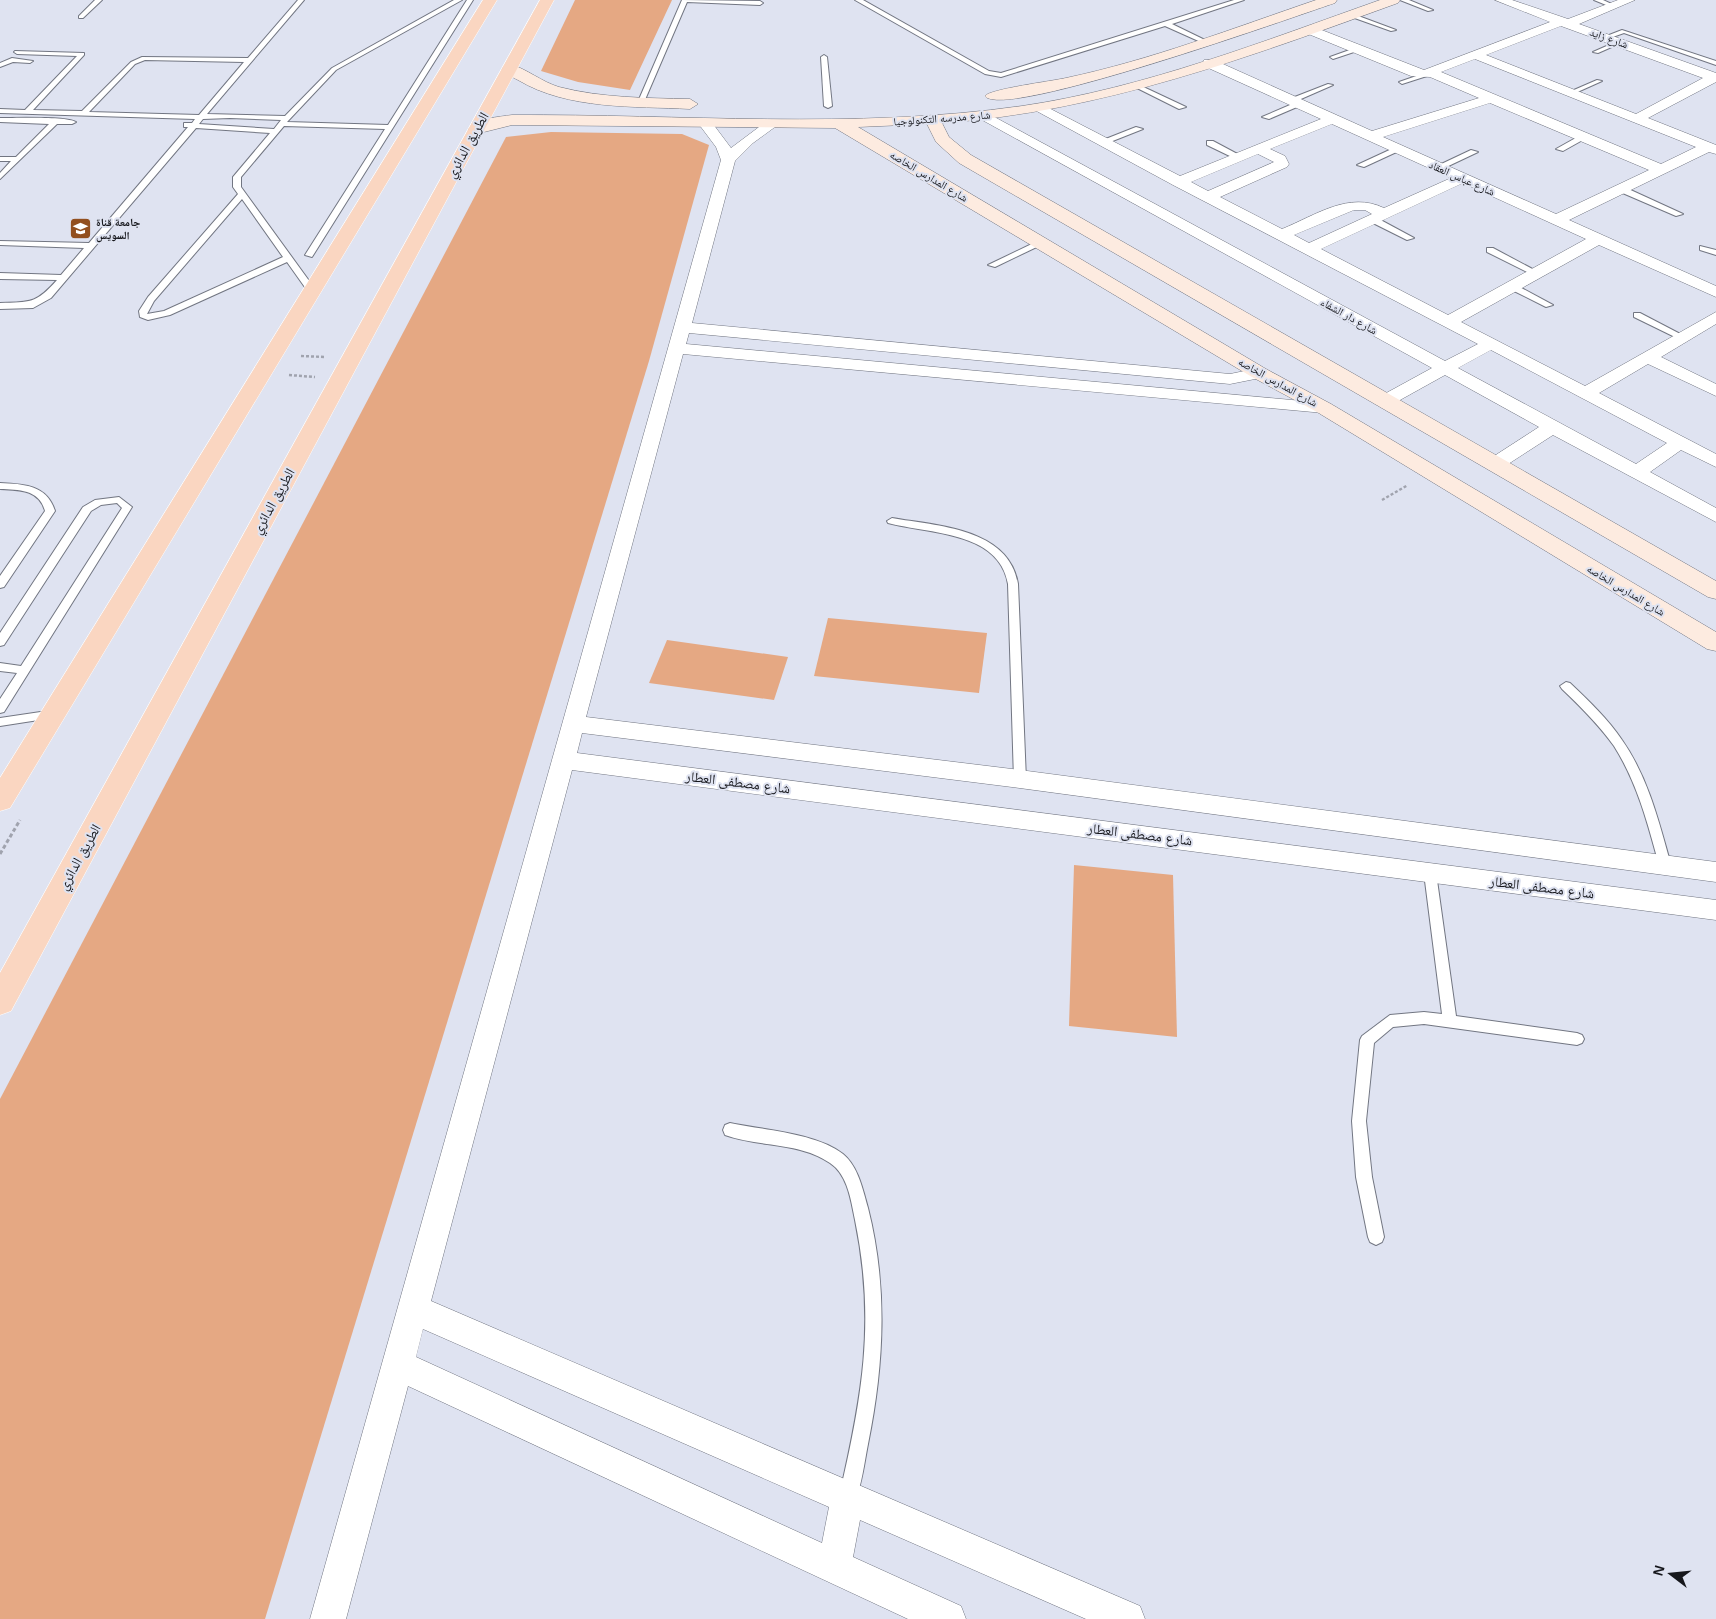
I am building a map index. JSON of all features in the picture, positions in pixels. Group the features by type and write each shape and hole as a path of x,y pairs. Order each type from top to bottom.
{"main road":[{"path":"0,802 490,0"},
{"name":"الطريق الدائري","path":"0,1002 547,0"}],"street":[{"name":"شارع مدرسه التكنولوجيا","path":"978,97 1063,84 1205,42 1330,0"},
{"name":"شارع مدرسه التكنولوجيا","path":"810,106 835,112 932,119 982,116 1082,100 1209,63 1393,0"},
{"name":"شارع زايد","path":"1501,0 1716,77"},
{"path":"1310,30 1416,73 1430,73 1629,0"},
{"path":"1476,55 1712,149"},
{"name":"شارع عباس العقاد","path":"1209,63 1716,292"},
{"path":"510,69 533,83 580,96 640,102 706,105"},
{"path":"1430,73 1662,170"},
{"path":"1637,119 1716,77"},
{"path":"1063,84 1082,100"},
{"path":"1371,136 1491,98"},
{"path":"670,122 678,104"},
{"path":"1038,108 1716,461"},
{"name":"شارع مدرسه التكنولوجيا","path":"476,129 492,123 512,120 772,124 835,112"},
{"name":"شارع المدارس الخاصه","path":"835,112 967,180 1201,317 1260,373 1324,408 1716,643"},
{"name":"شارع دار الشفاء","path":"982,116 1716,516"},
{"path":"1178,182 1332,118"},
{"name":"شارع المدارس الخاصه","path":"932,119 934,127 967,180 1041,243 1385,401 1716,591"},
{"path":"705,123 723,147 728,160"},
{"path":"328,1619 728,160 739,146 754,134 772,124"},
{"path":"1207,197 1282,164 1280,159 1258,149"},
{"path":"1556,220 1662,170 1712,149"},
{"path":"1108,185 1149,167"},
{"path":"1308,250 1463,178"},
{"path":"1280,235 1352,205 1368,206 1378,217"},
{"path":"1448,322 1598,239"},
{"path":"1586,394 1716,317"},
{"path":"679,337 1054,362 1230,379 1260,373"},
{"path":"679,337 1051,382 1324,408"},
{"path":"1385,401 1490,344"},
{"path":"1648,357 1716,390"},
{"path":"1051,382 1054,362"},
{"path":"1495,464 1552,427"},
{"path":"1636,473 1680,442"},
{"path":"1558,550 1599,524"},
{"path":"573,724 1016,779 1716,872"},
{"name":"شارع مصطفى العطار","path":"564,760 1716,910"},
{"path":"1008,817 1016,779"},
{"path":"1259,812 1260,850"},
{"path":"414,1309 1127,1619"},
{"path":"398,1365 948,1619"},
{"path":"834,1566 848,1497"}],"lane":[{"path":"81,17 99,0"},
{"path":"0,306 22,306 43,301 301,0"},
{"path":"312,291 242,194 236,182 237,176 274,131 334,69 459,0"},
{"path":"308,256 470,0"},
{"path":"640,102 685,0 760,3"},
{"path":"858,0 994,75 1008,74 1241,0"},
{"path":"1403,0 1430,10"},
{"path":"1597,0 1614,6"},
{"path":"1351,15 1392,30"},
{"path":"1166,24 1205,42"},
{"path":"1607,37 1624,31 1716,63"},
{"path":"1596,52 1620,42"},
{"path":"1333,57 1358,49"},
{"path":"17,52 82,54 28,112"},
{"path":"84,117 133,63 152,57 248,63"},
{"path":"824,57 835,112"},
{"path":"0,65 12,60 75,61"},
{"path":"1402,82 1430,73"},
{"path":"1571,93 1599,81"},
{"path":"1134,85 1182,106"},
{"path":"1266,118 1330,85"},
{"path":"0,111 61,113 84,117 274,131"},
{"path":"0,177 61,113"},
{"path":"0,120 53,121 84,117 230,116 286,118"},
{"path":"281,124 390,127"},
{"path":"1102,142 1138,129"},
{"path":"1560,149 1584,137"},
{"path":"1210,143 1239,157"},
{"path":"1362,165 1399,149"},
{"path":"1439,167 1474,152"},
{"path":"0,159 18,159"},
{"path":"1621,189 1679,214"},
{"path":"242,194 151,299 143,311 143,315 148,317 167,313 288,258"},
{"path":"1378,217 1410,238"},
{"path":"0,243 91,246"},
{"path":"992,265 1041,243"},
{"path":"1703,248 1716,253"},
{"path":"1490,250 1536,274"},
{"path":"0,276 64,278"},
{"path":"1513,287 1549,305"},
{"path":"1637,315 1682,337"},
{"path":"0,486 32,490 40,493 48,500 50,511 0,584"},
{"path":"0,642 88,509 99,502 119,500 126,507 0,709"},
{"path":"892,521 964,535 977,540 999,554 1010,569 1013,584 1016,779"},
{"path":"0,667 25,670"},
{"path":"1566,686 1596,714 1619,745 1636,778 1665,865"},
{"path":"0,722 54,714"},
{"path":"1430,873 1450,1021"},
{"path":"1376,1237 1364,1177 1359,1121 1367,1040 1390,1021 1424,1018 1577,1039"},
{"path":"730,1130 821,1150 837,1159 849,1173 855,1190 870,1248 876,1311 873,1379 848,1497"}],"path":[{"path":"295,356 332,357"},
{"path":"284,375 320,377"}],"shaded area":[{"path":"575,0 672,0 630,90 578,82 541,71"},
{"path":"551,132 682,134 709,145 649,361 265,1619 0,1619 0,1099 506,137"},
{"path":"828,618 987,633 979,693 814,676"},
{"path":"667,640 788,657 774,700 649,683"},
{"path":"1074,865 1173,875 1177,1037 1069,1026"}],"place":[{"name":"جامعة قناة السويس","path":"80,228"}]}
